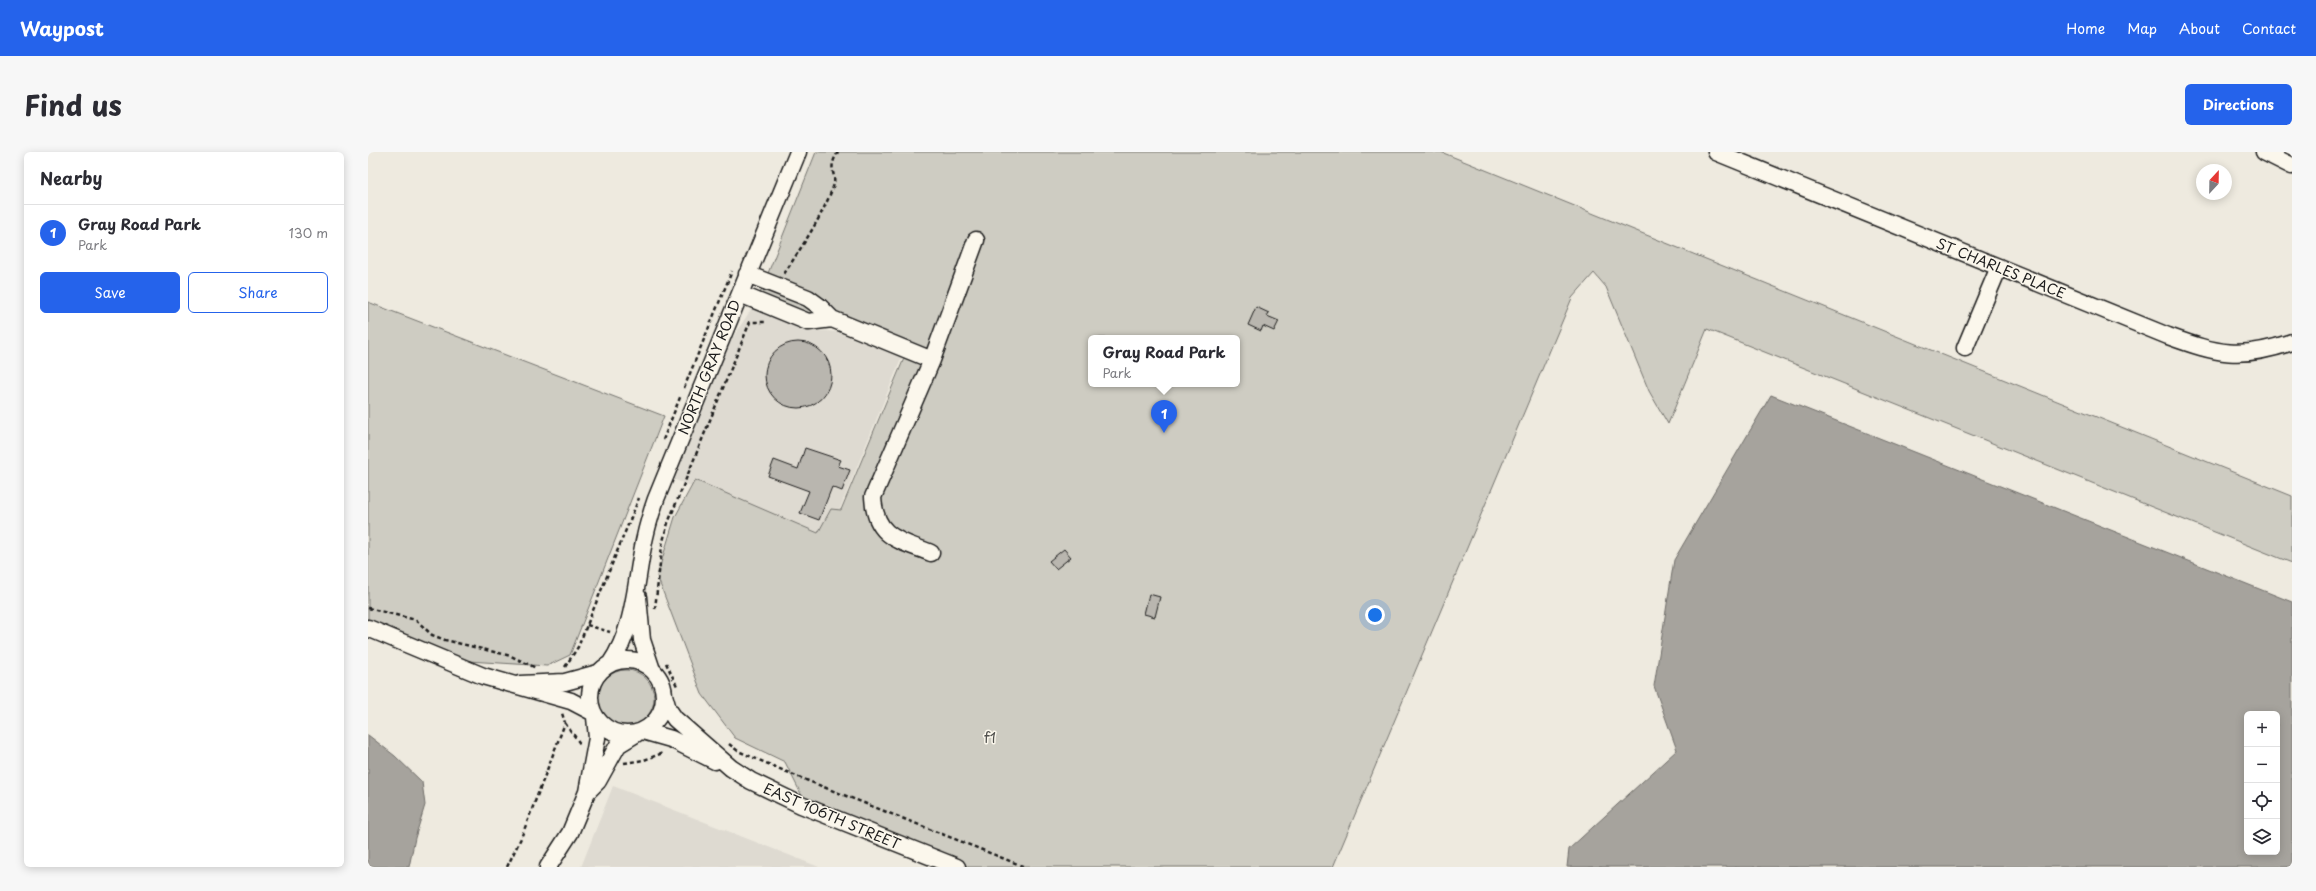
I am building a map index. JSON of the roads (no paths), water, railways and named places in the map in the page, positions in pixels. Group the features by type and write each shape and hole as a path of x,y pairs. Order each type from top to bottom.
{"street":[{"name":"NORTH GRAY ROAD","path":"604,668 621,647 637,588 647,527 656,498 798,152"},
{"name":"ST CHARLES PLACE","path":"1716,152 2168,336 2208,350 2238,354 2265,352 2292,342"},
{"path":"2264,152 2292,166"},
{"path":"931,552 897,539 880,527 874,514 873,497 932,360 976,240"},
{"path":"1965,348 1999,267"},
{"path":"747,274 808,298 819,306 832,319 932,360"},
{"path":"740,294 812,322 832,319"},
{"name":"NORTH GRAY ROAD","path":"637,588 642,640 652,670"},
{"path":"368,628 483,676 514,684 534,692 575,702 593,714 609,730 628,735 640,732"},
{"path":"514,684 565,682 604,668 621,660 643,664 652,670 662,686 671,693 653,724 618,745 598,781 587,792"},
{"path":"548,867 570,833 587,792 597,738 589,696 590,687 604,668"},
{"name":"EAST 106TH STREET","path":"671,693 668,709 675,719 731,768"},
{"name":"EAST 106TH STREET","path":"640,732 672,739 731,768 784,798 957,867"}],"place":[{"name":"Gray Road Park","path":"1164,433"}],"park label":[{"name":"f1","path":"990,737"}]}
